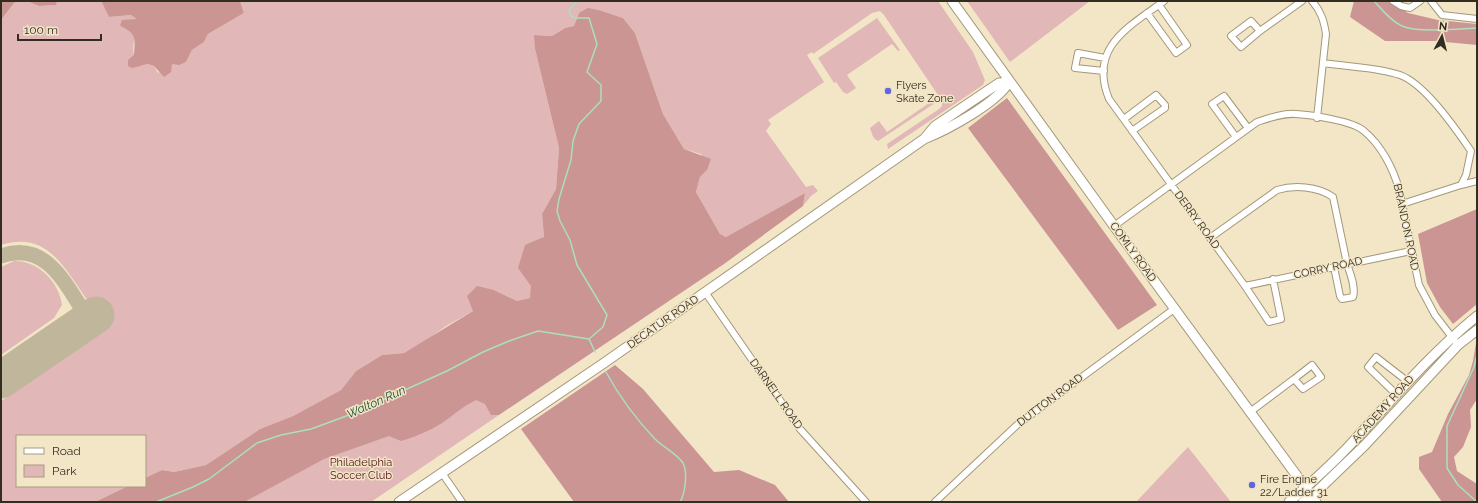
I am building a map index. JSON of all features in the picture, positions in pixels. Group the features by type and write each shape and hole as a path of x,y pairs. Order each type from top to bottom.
{"street":[{"name":"COMLY ROAD","path":"952,1 1009,82 1314,499"},
{"path":"1260,31 1251,21 1231,36 1241,47 1260,31 1302,1"},
{"path":"1312,1 1318,8 1324,20 1326,34 1317,118"},
{"path":"1393,1 1401,6 1410,8 1420,1"},
{"path":"1431,1 1442,15 1477,19"},
{"path":"1104,71 1075,68 1078,53 1105,58 1120,33 1147,13 1162,3 1187,45 1176,53 1147,13"},
{"name":"DERRY ROAD","path":"1105,58 1105,84 1109,99 1245,286 1269,322 1281,319 1273,279"},
{"path":"1324,63 1389,72 1407,79 1424,92 1477,157"},
{"name":"DECATUR ROAD","path":"399,502 705,292 924,139 935,126 999,83 1009,82"},
{"path":"1124,119 1156,95 1165,104 1165,108 1132,131"},
{"path":"1236,137 1212,104 1224,96 1248,128"},
{"name":"BRANDON ROAD","path":"1114,226 1257,122 1281,115 1296,114 1354,125 1364,131 1386,159 1394,173 1419,285 1426,301 1458,345"},
{"path":"1461,185 1466,175 1471,151"},
{"path":"1402,204 1477,180"},
{"path":"1210,238 1277,190 1286,187 1313,189 1333,197 1353,286 1353,297 1342,299 1340,296 1334,267"},
{"name":"CORRY ROAD","path":"1245,286 1411,251"},
{"name":"DARNELL ROAD","path":"705,292 800,429 866,502"},
{"name":"DUTTON ROAD","path":"935,502 1017,425 1174,308"},
{"name":"ACADEMY ROAD","path":"1289,502 1306,488 1348,447 1407,381 1451,337 1477,316"},
{"name":"ACADEMY ROAD","path":"1303,502 1314,499 1414,390 1458,345 1477,330"},
{"path":"1396,394 1368,367 1376,357 1407,381"},
{"path":"1250,412 1294,379"},
{"path":"442,473 462,502"}],"green space":[{"path":"18,1 27,1 39,6 55,5 57,1 101,1 109,17 131,15 136,17 138,19 120,26 134,35 134,55 141,66 148,64 154,66 158,73 172,64 186,62 192,50 204,42 208,34 244,13 240,1 938,1 973,52 985,80 983,85 888,149 887,144 939,109 942,106 942,101 884,15 880,11 872,13 813,54 812,52 807,55 824,82 768,120 771,124 766,131 806,187 813,185 818,191 811,196 803,206 805,193 726,237 720,234 696,192 700,177 707,170 701,154 684,149 663,114 635,33 623,18 602,11 579,13 574,26 565,28 552,36 535,35 535,49 559,148 556,189 542,214 544,237 530,298 517,301 494,290 473,311 446,326 425,341 404,353 382,355 356,371 341,390 293,416 260,429 206,465 174,472 162,470 146,478 146,435 16,435 16,487 126,487 95,502 1,502 1,401 106,328 70,274 54,256 37,245 27,242 15,242 1,245 1,20 14,3"},
{"path":"967,1 1090,1 1010,62"},
{"path":"877,18 900,50 898,51 892,44 847,75 856,88 847,94 843,92 836,82 834,83 818,58"},
{"path":"930,94 935,103 878,141 874,138 870,128 879,121 887,132 932,101 928,95"},
{"path":"14,261 31,264 46,274 57,288 62,305 54,318 1,355 1,267"},
{"name":"Philadelphia Soccer Club","path":"481,392 499,415 371,502 224,502 346,438"},
{"path":"1188,447 1231,502 1136,502"}],"shaded area":[{"path":"1,1 18,1 14,3 1,20"},
{"path":"27,1 57,1 56,5 39,6"},
{"path":"101,1 240,1 244,13 208,34 204,42 192,50 186,62 179,65 172,64 171,72 164,77 154,66 148,64 132,68 128,66 128,60 134,55 134,37 130,31 120,26 122,20 137,19 131,15 109,17"},
{"path":"1354,1 1391,1 1408,13 1438,20 1477,24 1477,45 1435,41 1385,41 1350,17"},
{"path":"588,8 623,18 635,33 663,114 684,149 711,159 707,170 700,177 696,192 720,234 726,237 805,193 803,206 724,264 499,415 491,415 485,404 476,400 442,423 422,434 401,441 389,436 324,459 244,502 95,502 126,487 146,487 146,478 162,470 174,472 206,465 260,429 293,416 341,390 356,371 382,355 404,353 473,311 467,296 477,286 494,290 517,301 530,298 531,286 518,268 525,245 544,237 542,214 556,189 559,148 535,49 534,35 552,36 565,28 574,26 579,13"},
{"path":"1007,98 1157,305 1118,330 968,128"},
{"path":"1477,209 1477,304 1453,324 1440,307 1427,283 1418,234"},
{"path":"1477,337 1477,399 1470,410 1471,427 1463,447 1454,457 1457,471 1477,484 1477,502 1442,502 1419,469 1419,457 1432,452 1448,414 1469,375"},
{"path":"615,365 643,389 714,472 739,470 775,485 789,502 574,502 521,429"}],"waterway":[{"path":"577,1 569,10 571,16 575,18 589,18 597,44 587,72 601,85 601,101 579,124 573,141 571,160 559,199 557,211 560,221 570,240 577,265 607,315 603,327 589,339"},
{"path":"1374,1 1394,21 1409,28 1438,30 1477,28"},
{"name":"Walton Run","path":"156,502 209,479 257,443 281,435 311,429 349,415 447,371 483,352 509,341 538,331 589,339"},
{"name":"Walton Run","path":"589,339 595,352"},
{"path":"1477,354 1474,367 1447,426 1447,468 1458,485 1477,502"},
{"name":"Walton Run","path":"606,372 628,407 641,423 655,439 683,463 685,467 685,483 680,502"}],"taxiway":[{"path":"1,256 17,253 31,254 44,260 64,281 89,320"}],"runway":[{"path":"1,380 96,315"}],"place":[{"name":"Flyers Skate Zone","path":"888,91"},
{"name":"Fire Engine 22/Ladder 31","path":"1252,485"}]}
